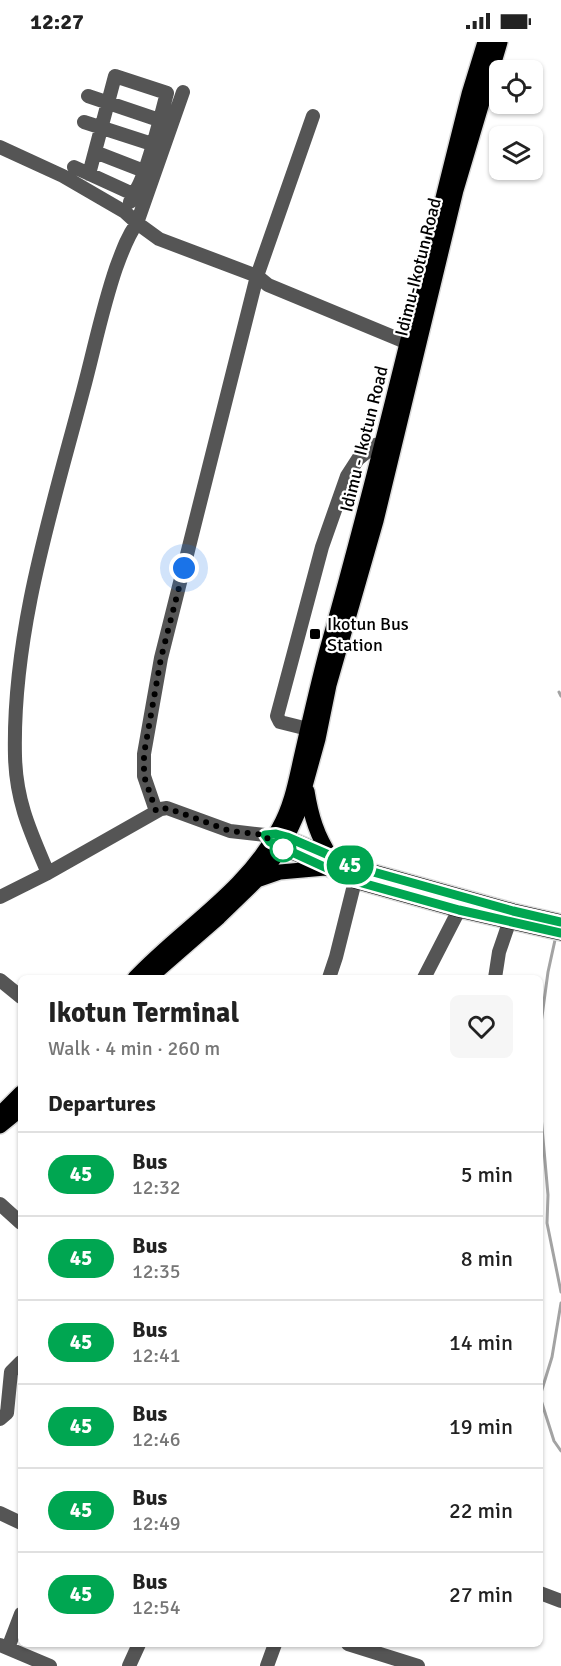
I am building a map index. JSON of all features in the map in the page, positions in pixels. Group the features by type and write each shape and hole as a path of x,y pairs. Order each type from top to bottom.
{"main road":[{"name":"Idimu - Ikotun Road","path":"276,839 293,795 323,665 384,443 408,343 421,314 467,104 485,42"},
{"name":"Idimu-Ikotun Road","path":"276,839 297,815 306,785 329,685 376,521 421,314 500,42"},
{"path":"306,785 310,816 328,863"},
{"path":"276,839 328,863 355,881 459,910 561,933"},
{"path":"152,975 219,917 257,880 276,839"},
{"path":"138,975 155,957 233,890 276,839"},
{"path":"257,880 280,872 328,863 359,868 561,922"},
{"path":"0,1114 18,1096"},
{"path":"0,1126 18,1113"}],"street":[{"path":"89,174 115,76 167,93 144,171 125,212"},
{"path":"48,873 22,811 15,759 15,720 24,641 48,517 83,392 106,298 128,235 137,223 183,92"},
{"path":"88,96 159,120"},
{"path":"156,811 144,776 144,754 161,658 257,276 313,116"},
{"path":"84,122 152,144"},
{"path":"0,147 63,176 125,212 159,239 257,276 268,285 408,343"},
{"path":"95,152 144,171"},
{"path":"74,167 133,194"},
{"path":"308,729 280,722 277,716 322,547 347,476 358,459 375,445 384,443"},
{"path":"0,897 48,873 156,811 167,808 230,831 276,839"},
{"path":"330,975 355,881"},
{"path":"426,975 459,910"},
{"path":"495,975 499,952 510,920"},
{"path":"0,980 18,995"},
{"path":"0,1204 18,1220"},
{"path":"3,1416 11,1372 18,1365"},
{"path":"0,1513 18,1522"},
{"path":"543,1594 561,1601"},
{"path":"18,1620 4,1647 50,1666"},
{"path":"129,1666 138,1647"},
{"path":"267,1666 274,1647"},
{"path":"358,1647 418,1666"}],"waterway":[{"path":"559,692 561,696"},
{"path":"543,1009 555,940"},
{"path":"543,1139 548,1195 547,1223 561,1292"},
{"path":"543,1386 552,1357 561,1303"},
{"path":"543,1406 554,1441 561,1451"}],"bus line":[{"name":"45","path":"561,922 359,868 287,837 276,834 265,835 270,842 355,881 459,910 561,933"}],"place":[{"name":"Ikotun Bus Station","path":"315,634"}],"route":[{"path":"184,568 161,658 144,754 144,776 149,796 156,811 167,808 230,831 265,835 270,842 283,849"}]}
